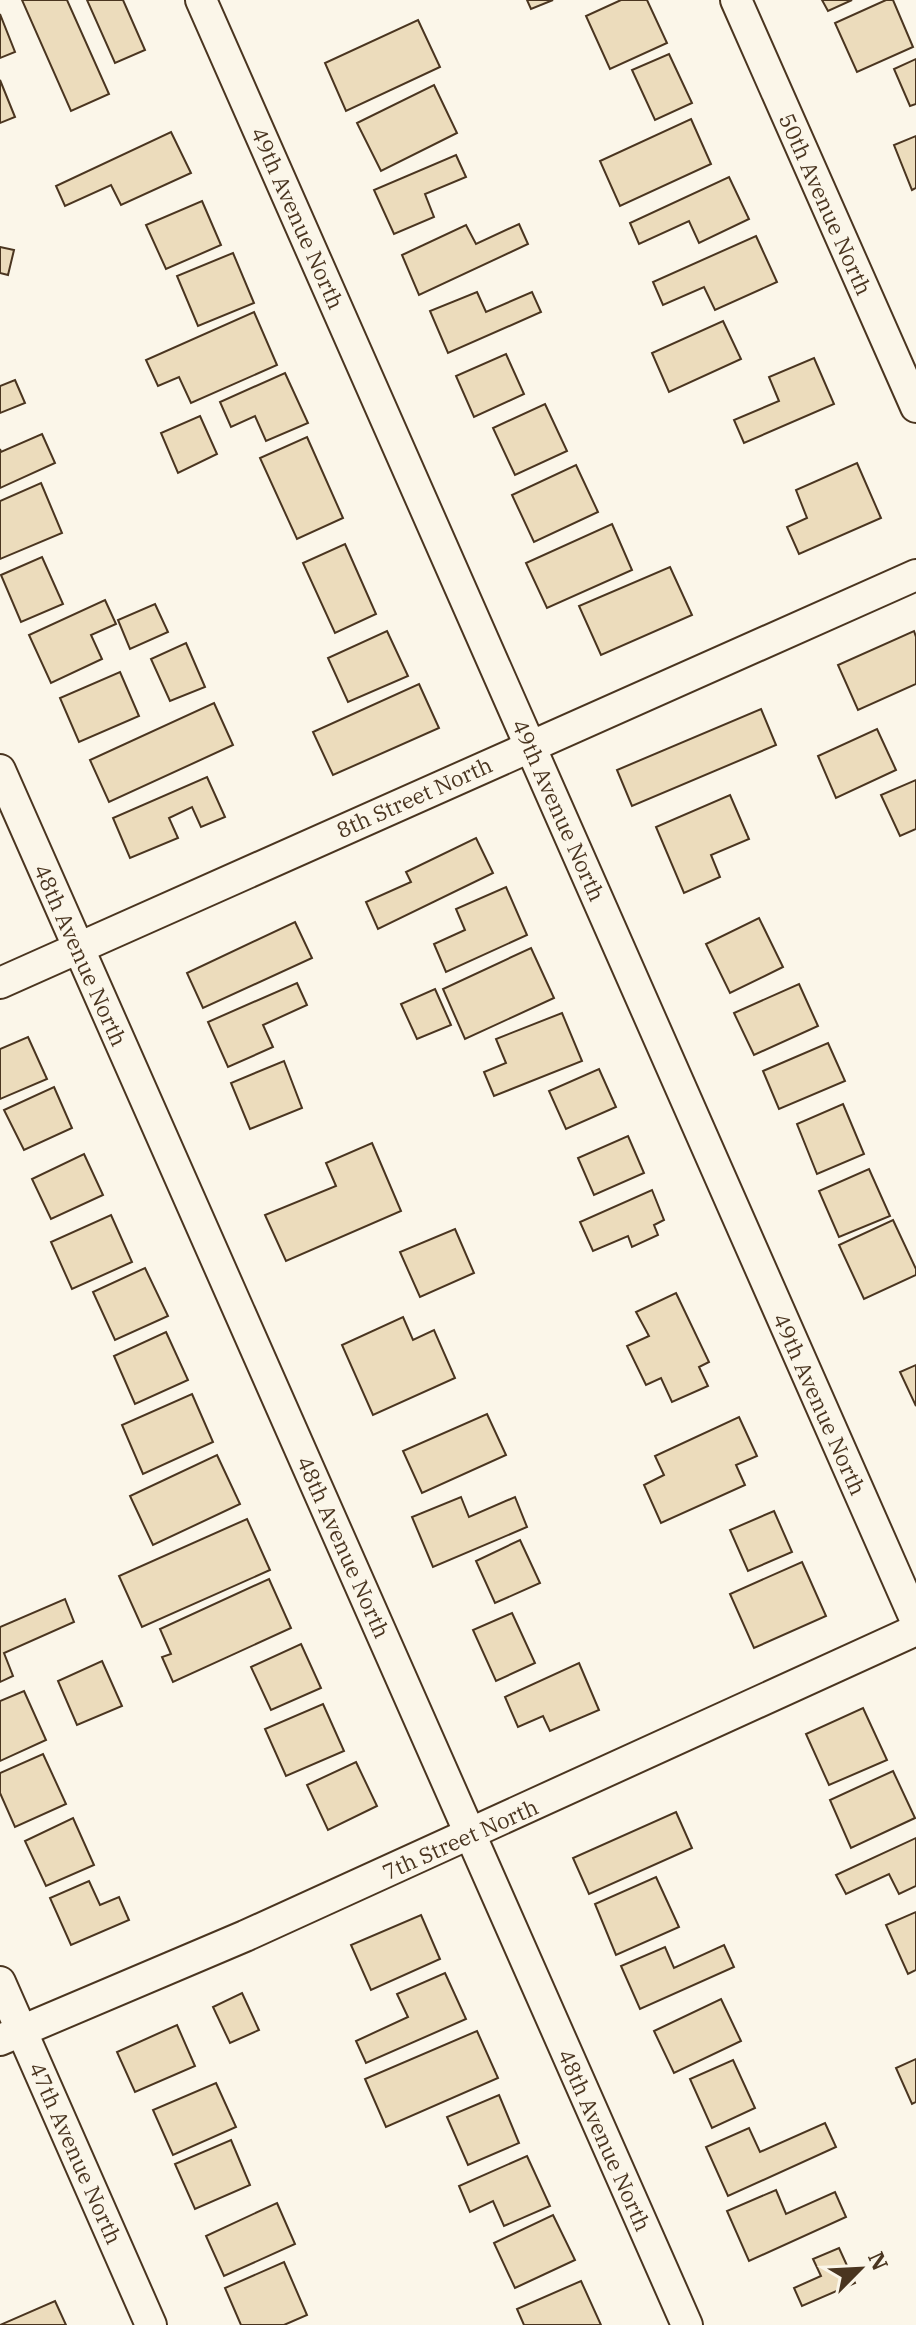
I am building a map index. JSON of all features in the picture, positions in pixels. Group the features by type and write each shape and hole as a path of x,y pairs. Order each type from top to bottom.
{"street":[{"name":"49th Avenue North","path":"201,0 916,1621"},
{"name":"50th Avenue North","path":"736,0 916,407"},
{"name":"8th Street North","path":"0,983 916,575"},
{"name":"48th Avenue North","path":"0,770 687,2325"},
{"name":"7th Street North","path":"11,2035 245,1936 916,1630"},
{"name":"47th Avenue North","path":"0,1982 11,2035 151,2325"}],"building":[{"path":"22,0 67,0 109,94 71,111"},
{"path":"87,0 123,0 145,50 115,63"},
{"path":"527,0 553,0 531,9"},
{"path":"621,0 647,0 667,43 610,69 586,16"},
{"path":"822,0 852,0 828,11"},
{"path":"886,0 893,0 913,47 857,72 835,23"},
{"path":"0,14 15,52 0,58"},
{"path":"418,20 440,67 346,111 325,63"},
{"path":"669,54 692,103 655,120 632,70"},
{"path":"916,59 916,104 910,106 894,69"},
{"path":"0,80 15,117 0,123"},
{"path":"434,85 457,133 381,171 357,123"},
{"path":"691,119 711,164 620,206 600,161"},
{"path":"171,132 191,173 121,205 111,185 65,206 56,186"},
{"path":"916,136 916,188 912,190 894,145"},
{"path":"456,155 466,177 425,194 434,217 394,234 374,190"},
{"path":"729,177 749,219 699,243 689,221 639,244 630,223"},
{"path":"202,201 221,245 166,269 146,225"},
{"path":"519,224 528,244 419,295 402,255 466,225 476,244"},
{"path":"756,236 777,282 715,310 704,287 663,305 653,282"},
{"path":"0,247 14,250 8,275 0,273"},
{"path":"233,253 254,303 198,326 177,276"},
{"path":"477,292 486,312 532,292 541,312 448,353 430,311"},
{"path":"254,312 277,365 191,403 179,377 158,386 146,360"},
{"path":"723,321 741,359 669,392 652,353"},
{"path":"506,354 524,394 474,417 456,376"},
{"path":"814,358 834,404 744,443 734,420 779,401 769,377"},
{"path":"285,373 308,423 266,441 255,416 231,427 220,402"},
{"path":"15,380 25,403 0,413 0,386"},
{"path":"545,404 567,451 515,475 493,428"},
{"path":"200,416 217,454 178,473 161,433"},
{"path":"42,434 55,463 0,488 0,449 1,452"},
{"path":"307,437 343,518 297,539 260,458"},
{"path":"857,463 881,518 799,554 787,527 807,518 796,490"},
{"path":"576,465 598,512 534,542 512,495"},
{"path":"41,483 62,533 0,559 0,501"},
{"path":"612,524 632,570 547,608 526,563"},
{"path":"345,544 376,614 335,633 303,563"},
{"path":"42,557 63,604 21,622 1,575"},
{"path":"670,567 692,615 601,655 579,606"},
{"path":"105,600 116,624 91,635 102,659 51,683 29,635"},
{"path":"155,604 168,632 130,649 118,620"},
{"path":"387,631 408,676 348,702 328,658"},
{"path":"914,631 916,684 858,710 838,665"},
{"path":"186,643 205,687 170,701 151,659"},
{"path":"120,672 139,716 79,742 60,698"},
{"path":"419,684 439,728 333,775 313,732"},
{"path":"214,703 233,745 109,802 90,760"},
{"path":"761,709 776,745 632,806 617,770"},
{"path":"877,729 896,770 836,798 818,756"},
{"path":"207,777 225,817 201,827 192,807 169,818 178,838 130,858 113,818"},
{"path":"916,780 916,829 900,836 881,795"},
{"path":"730,795 749,839 711,855 720,877 684,893 656,827"},
{"path":"476,838 493,873 378,929 366,902 411,882 406,872"},
{"path":"506,887 527,935 446,972 434,944 465,930 456,909"},
{"path":"759,918 783,967 730,993 706,944"},
{"path":"295,922 312,958 203,1008 187,973"},
{"path":"531,948 554,998 465,1039 443,989"},
{"path":"297,983 307,1005 263,1025 273,1047 228,1067 208,1022"},
{"path":"799,984 818,1026 754,1055 734,1013"},
{"path":"435,989 451,1025 417,1039 401,1004"},
{"path":"562,1013 582,1061 494,1096 484,1072 506,1063 496,1039"},
{"path":"28,1037 47,1079 0,1099 0,1049"},
{"path":"828,1043 845,1081 779,1109 763,1071"},
{"path":"284,1061 302,1108 250,1129 231,1083"},
{"path":"599,1069 616,1107 566,1129 549,1091"},
{"path":"54,1087 72,1128 24,1150 4,1110"},
{"path":"843,1104 864,1154 817,1174 797,1124"},
{"path":"628,1136 644,1173 594,1195 578,1158"},
{"path":"372,1143 401,1211 286,1261 265,1215 336,1186 326,1163"},
{"path":"84,1154 103,1195 51,1219 32,1179"},
{"path":"869,1169 890,1216 839,1237 819,1191"},
{"path":"652,1190 664,1220 654,1225 658,1235 632,1247 628,1236 593,1251 580,1222"},
{"path":"111,1215 132,1262 72,1289 51,1242"},
{"path":"893,1220 916,1275 864,1299 839,1245"},
{"path":"455,1229 474,1273 420,1297 400,1252"},
{"path":"145,1268 168,1316 115,1340 93,1292"},
{"path":"676,1293 709,1362 699,1367 708,1386 672,1402 661,1378 646,1385 627,1346 649,1336 636,1312"},
{"path":"403,1317 413,1340 434,1330 455,1378 373,1415 342,1345"},
{"path":"166,1332 188,1380 135,1404 114,1356"},
{"path":"916,1365 916,1406 900,1372"},
{"path":"192,1394 213,1442 143,1474 122,1425"},
{"path":"487,1414 506,1455 422,1493 403,1451"},
{"path":"739,1417 757,1456 736,1465 745,1485 661,1523 644,1485 664,1475 655,1456"},
{"path":"217,1455 240,1504 153,1545 130,1496"},
{"path":"461,1497 469,1517 515,1497 527,1527 433,1567 412,1517"},
{"path":"774,1511 792,1552 748,1571 730,1530"},
{"path":"247,1519 270,1570 142,1627 119,1576"},
{"path":"520,1540 540,1583 495,1603 476,1561"},
{"path":"802,1562 826,1616 754,1648 730,1594"},
{"path":"269,1579 291,1628 173,1682 162,1657 171,1654 160,1629"},
{"path":"65,1599 74,1622 4,1653 13,1676 0,1682 0,1627"},
{"path":"512,1613 535,1663 496,1681 473,1630"},
{"path":"301,1644 321,1688 271,1710 251,1667"},
{"path":"102,1661 122,1706 77,1725 58,1681"},
{"path":"579,1663 599,1710 550,1731 543,1716 518,1727 505,1697"},
{"path":"24,1691 46,1740 0,1761 0,1701"},
{"path":"323,1704 344,1751 286,1776 265,1729"},
{"path":"863,1708 887,1760 829,1785 806,1734"},
{"path":"43,1754 66,1804 15,1827 0,1793 0,1773"},
{"path":"356,1762 377,1806 328,1830 307,1785"},
{"path":"893,1771 915,1818 851,1848 830,1800"},
{"path":"676,1812 692,1848 589,1894 573,1858"},
{"path":"73,1818 94,1865 46,1886 25,1841"},
{"path":"916,1838 916,1886 899,1894 889,1874 846,1894 836,1875"},
{"path":"656,1877 679,1927 616,1955 595,1904"},
{"path":"89,1881 100,1905 119,1897 129,1920 71,1945 50,1898"},
{"path":"916,1912 916,1970 908,1974 886,1925"},
{"path":"421,1915 440,1959 371,1990 351,1945"},
{"path":"724,1945 734,1967 640,2009 621,1966 665,1947 674,1968"},
{"path":"445,1973 466,2019 366,2063 356,2041 408,2017 397,1994"},
{"path":"242,1993 259,2030 230,2043 213,2007"},
{"path":"721,1999 741,2041 674,2073 654,2031"},
{"path":"177,2025 195,2066 135,2092 117,2052"},
{"path":"477,2031 498,2078 386,2127 365,2079"},
{"path":"916,2059 916,2102 912,2104 896,2068"},
{"path":"733,2060 755,2108 712,2128 690,2079"},
{"path":"216,2083 236,2127 173,2155 153,2110"},
{"path":"499,2095 519,2143 468,2165 447,2117"},
{"path":"825,2123 836,2147 728,2196 706,2147 749,2128 760,2152"},
{"path":"231,2140 250,2185 195,2209 175,2164"},
{"path":"527,2156 550,2206 504,2226 493,2201 470,2212 459,2186"},
{"path":"776,2190 786,2214 835,2192 846,2217 749,2261 727,2211"},
{"path":"277,2203 295,2244 224,2276 206,2236"},
{"path":"553,2215 575,2260 515,2288 494,2243"},
{"path":"839,2248 855,2283 802,2306 794,2288 821,2276 813,2259"},
{"path":"284,2262 307,2315 284,2325 241,2325 225,2288"},
{"path":"581,2281 601,2325 524,2325 517,2309"},
{"path":"55,2301 66,2325 0,2325"}]}
